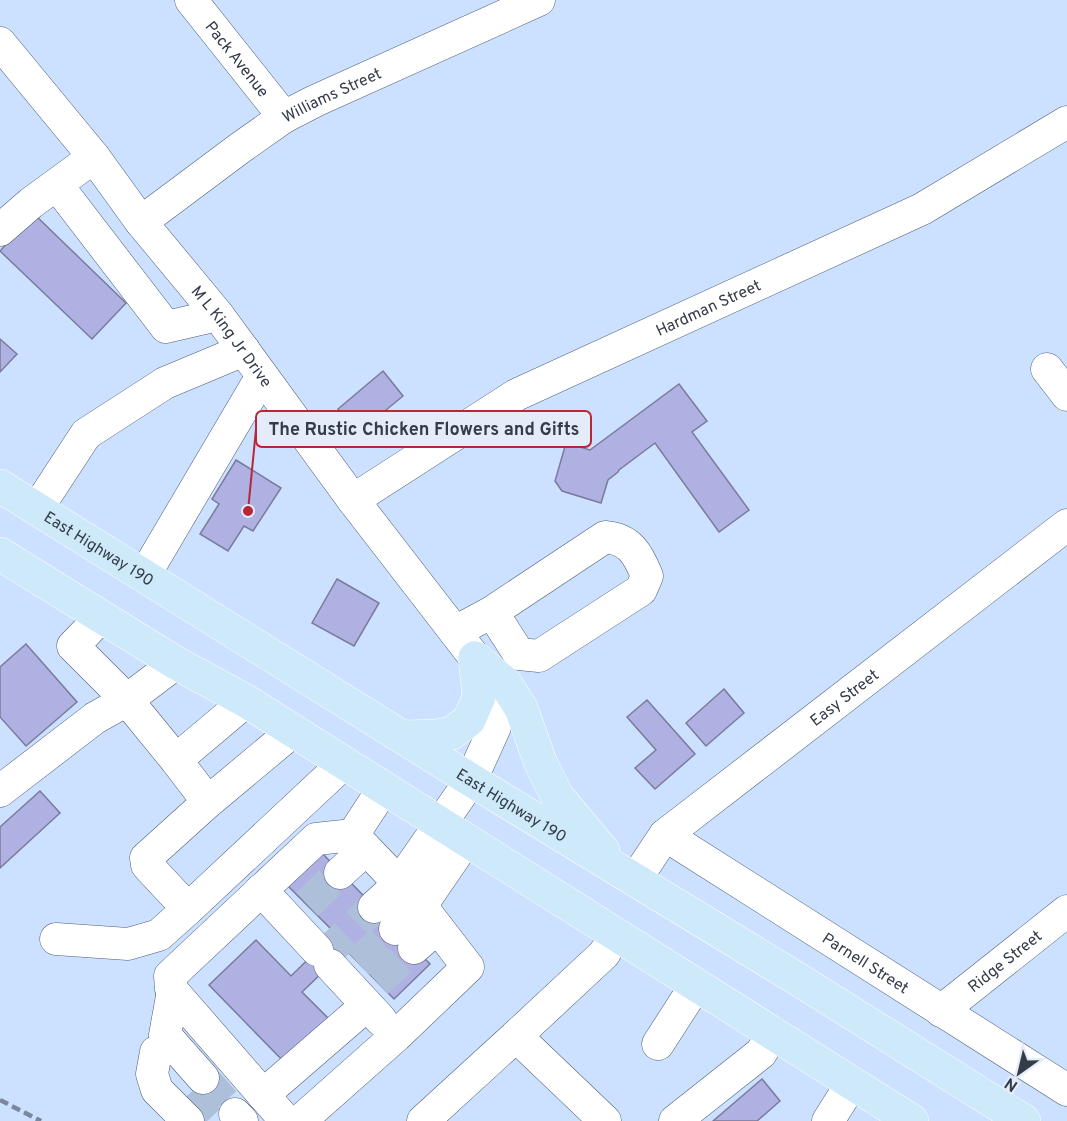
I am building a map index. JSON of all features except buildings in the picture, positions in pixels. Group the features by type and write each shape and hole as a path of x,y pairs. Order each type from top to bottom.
{"main road":[{"name":"East Highway 190","path":"0,486 1024,1121"},
{"path":"0,554 176,663 246,701 852,1083 893,1116"},
{"path":"404,737 452,733 469,720 479,697 475,658"},
{"path":"475,658 505,683 521,708 541,764 557,796 627,875"}],"street":[{"name":"Pack Avenue","path":"190,0 284,117"},
{"name":"Williams Street","path":"141,222 284,117 538,0"},
{"name":"M L King Jr Drive","path":"0,43 94,157 141,222 218,315 353,500 475,658 492,691 495,727 471,780 453,833"},
{"name":"Hardman Street","path":"353,500 516,395 922,209 1067,122"},
{"path":"0,231 31,203 94,157"},
{"path":"57,184 166,327 218,315"},
{"path":"36,509 86,434 165,383 244,351"},
{"path":"1047,369 1067,395"},
{"path":"144,576 262,376"},
{"name":"Easy Street","path":"627,875 664,835 1067,525"},
{"path":"455,632 492,612 605,537 618,538 629,545 641,562 647,576 641,590 539,656 519,654 492,612"},
{"path":"101,617 73,646 127,700 208,802"},
{"path":"0,791 95,718 127,700 176,663"},
{"path":"176,760 246,701"},
{"path":"188,909 147,865 146,858 208,802 293,731"},
{"path":"56,939 128,944 159,935 344,763"},
{"path":"340,873 359,842 384,789"},
{"path":"429,917 394,928 398,885 453,833"},
{"path":"429,917 453,833"},
{"name":"Parnell Street","path":"664,835 1067,1090"},
{"path":"193,1098 157,1090 152,1074 173,991 170,976 316,839 359,842 429,917 468,967 396,1036 300,1121"},
{"path":"261,890 298,913 396,1036"},
{"name":"Ridge Street","path":"941,1011 1067,911"},
{"path":"423,1121 603,954 616,934"},
{"path":"263,1095 350,977"},
{"path":"658,1044 696,985"},
{"path":"173,991 286,1121"},
{"path":"675,1121 761,1053 773,1033"},
{"path":"516,1036 605,1121"},
{"path":"160,1043 193,1098"},
{"path":"828,1121 852,1083"}],"tunnel":[{"path":"307,904 340,873"},
{"path":"323,957 374,907"},
{"path":"358,963 395,929"},
{"path":"377,982 414,948"},
{"path":"203,1078 235,1114"},
{"path":"187,1096 210,1121"}],"railway":[{"path":"0,1100 41,1121"}],"place":[{"name":"The Rustic Chicken Flowers and Gifts","path":"248,511"}]}
